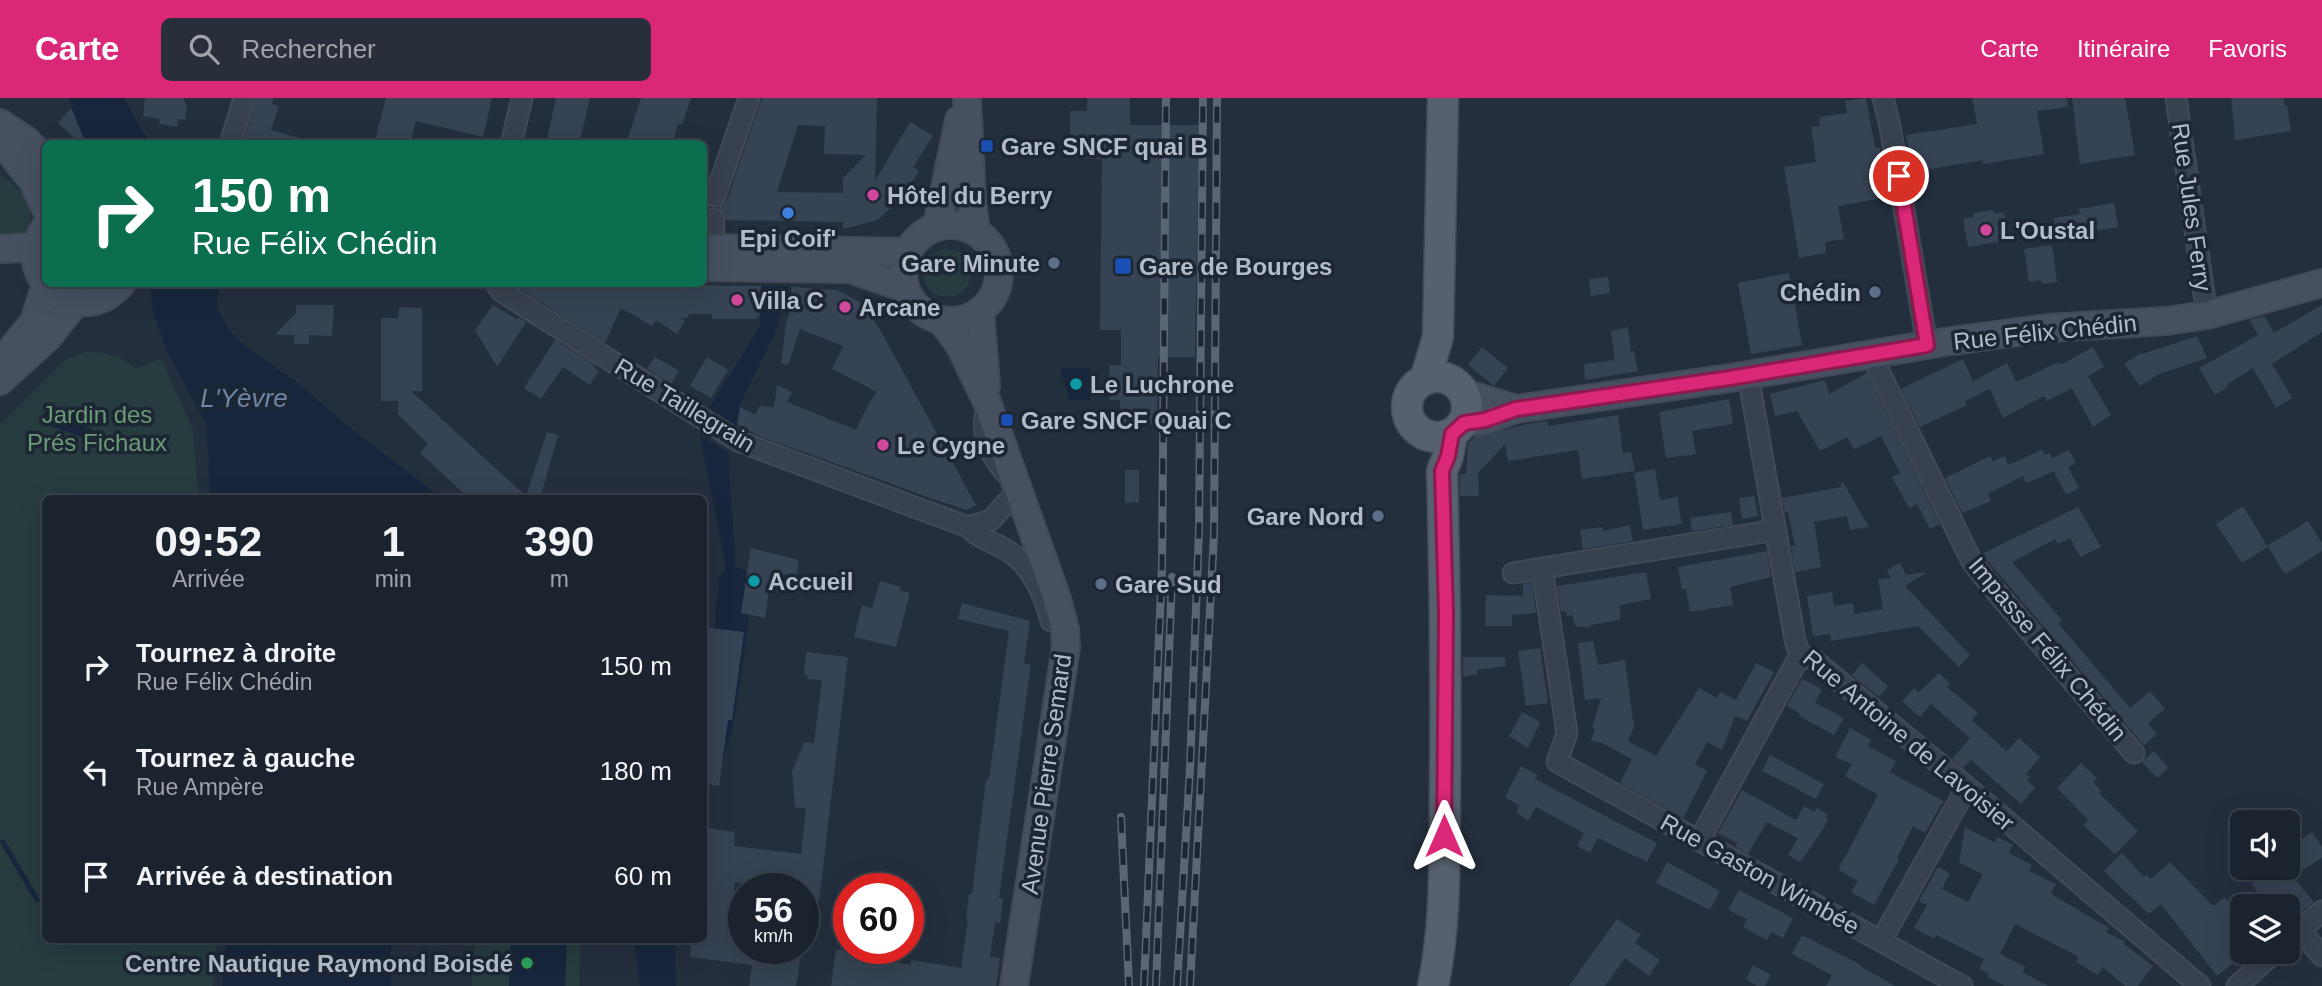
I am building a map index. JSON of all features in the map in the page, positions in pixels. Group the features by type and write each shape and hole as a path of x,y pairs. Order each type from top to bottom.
{"main road":[{"path":"1433,986 1441,947 1444,892 1446,614 1442,471 1432,457 1448,408 1438,337 1443,98"},
{"path":"964,111 976,231"},
{"path":"938,220 976,231 994,251 999,273 994,295 980,311 968,318 941,320 919,309 905,288 903,268 907,252 915,239 938,220 964,111"},
{"path":"2,141 27,141 42,158"},
{"path":"2,141 32,180 42,201"},
{"path":"0,249 39,245"},
{"path":"0,258 39,245"},
{"path":"39,245 39,274 42,279"},
{"path":"707,254 907,252"},
{"path":"707,254 850,269 905,288"},
{"name":"Rue Félix Chédin","path":"1448,408 1516,409 2048,328 2166,321 2207,315 2322,283"},
{"path":"0,370 14,346 34,322 45,287"},
{"path":"49,287 65,299 76,302 97,301 118,287"},
{"path":"0,381 47,338 76,302"},
{"name":"Avenue Pierre Semard","path":"980,311 987,402"},
{"name":"Avenue Pierre Semard","path":"941,320 959,344 987,402 1057,599 1065,629 1066,647 1014,986"}],"street":[{"path":"231,140 244,98"},
{"path":"512,140 522,98"},
{"path":"715,196 749,98"},
{"path":"1883,98 1927,345"},
{"name":"Rue Jules Ferry","path":"2176,98 2207,315"},
{"path":"707,254 714,219"},
{"name":"Rue Taillegrain","path":"498,287 502,292 738,442 968,527 976,536 1012,553 1035,581 1049,613 1058,652 1059,691"},
{"name":"Impasse Félix Chédin","path":"1875,354 1878,369 1971,560 2134,752"},
{"name":"Rue Antoine de Lavoisier","path":"1748,375 1795,640 1800,654 1814,660 2200,986"},
{"path":"968,527 991,520 1018,491"},
{"path":"1513,573 1776,530"},
{"name":"Rue Gaston Wimbée","path":"1542,568 1567,733 1557,762 1962,986"},
{"path":"1699,841 1800,654"},
{"path":"1881,940 1967,787"},
{"path":"2300,931 2322,911"},
{"path":"2300,940 2322,956"},
{"path":"2237,986 2262,964"}],"green space":[{"path":"0,176 19,190 28,202 31,213 29,224 21,237 0,238"},
{"path":"947,249 964,256 971,273 964,290 947,297 930,290 923,273 930,256"},
{"name":"Jardin des Prés Fichaux","path":"87,352 101,353 124,360 136,368 161,359 193,430 199,495 42,495 42,943 216,943 213,986 0,986 0,425 66,359"},
{"name":"Centre Nautique Raymond Boisdé","path":"475,943 581,943 579,986 472,986"}],"water":[{"path":"68,98 124,98 143,133 150,140 85,140"},
{"path":"761,286 789,286 774,335 740,404 737,425 709,409 760,326"},
{"name":"L'Yèvre","path":"150,287 219,287 217,308 230,331 244,345 295,381 353,430 438,495 210,495 207,426 167,351 153,313"},
{"path":"1060,368 1090,368 1090,400 1070,400"},
{"path":"48,410 64,423 80,424 108,438 123,437 124,445 111,447 50,426 44,421 43,414"},
{"path":"700,436 728,452 737,583 745,585 738,631 725,629 730,598 729,583"},
{"path":"226,943 394,943 390,951 391,986 222,986"},
{"path":"511,943 567,943 565,986 509,986"},
{"path":"634,943 675,943 676,986 640,986"}],"building":[{"path":"145,98 183,98 187,106 185,120 178,119 177,127 159,124 160,119 143,116"},
{"path":"256,98 274,98 272,104 279,106 271,130 303,139 303,140 244,140"},
{"path":"386,98 492,98 483,137 416,121 411,140 375,140"},
{"path":"556,98 590,98 580,140 547,140"},
{"path":"641,98 691,98 682,125 678,124 673,140 627,140"},
{"path":"762,98 877,98 875,181 910,122 933,136 913,167 919,171 902,197 878,220 843,229 843,222 726,220 724,213 718,208 727,200","holes":["798,125 825,126 824,154 866,155 843,178 843,193 777,192"]},
{"path":"1087,98 1130,98 1130,125 1199,125 1195,357 1158,357 1157,424 1120,423 1120,400 1110,400 1109,365 1121,365 1121,330 1100,330 1102,159 1075,158 1076,147 1070,147 1070,111 1087,111"},
{"path":"1866,98 1875,148 1880,147 1889,197 1838,206 1844,239 1825,242 1826,253 1799,258 1784,167 1816,162 1811,127 1820,126 1819,117 1847,113 1845,101"},
{"path":"1972,98 2067,98 2068,107 2037,111 2044,154 1983,164 1983,160 1913,172 1906,135 1977,124"},
{"path":"2072,98 2125,98 2135,155 2080,164"},
{"path":"2231,98 2284,98 2291,131 2235,140"},
{"path":"71,108 84,140 77,140 58,123"},
{"path":"2114,203 2118,227 2057,237 2054,218 2080,214 2079,209"},
{"name":"L'Oustal","path":"1993,210 1994,214 2004,212 2009,240 1968,247 1963,219 1974,217 1973,213"},
{"path":"2052,245 2057,282 2029,282 2024,249"},
{"path":"1789,273 1802,345 1751,354 1738,283"},
{"path":"1608,277 1610,293 1591,296 1589,279"},
{"path":"761,286 760,314 757,319 712,319 712,314 689,314 687,318 679,318 685,321 677,334 656,320 652,326 621,308 605,343 520,289"},
{"path":"792,287 837,290 862,303 878,326 976,505 967,510 930,498 757,435 737,424 740,407 755,415 760,406 774,407 777,385 792,392 787,402 856,430 877,392 832,369 843,346 800,329 788,365 781,363 786,324 793,302 790,301"},
{"path":"296,305 334,305 332,336 309,335 309,344 294,344 295,335 275,335 296,313"},
{"path":"493,305 526,322 497,367 475,330"},
{"path":"2322,305 2322,332 2272,364 2292,398 2276,408 2253,368 2215,395 2199,368 2258,335 2249,320 2264,316 2274,333"},
{"path":"399,307 422,308 422,391 411,391 525,495 466,495 420,453 428,444 398,414 398,401 381,401 381,318 398,318"},
{"path":"1628,327 1631,352 1634,351 1638,371 1585,380 1584,364 1615,360 1611,331"},
{"path":"2197,336 2207,358 2159,374 2140,386 2124,364 2141,353"},
{"path":"555,340 595,365 594,368 599,371 590,385 563,367 541,399 524,388"},
{"path":"1482,347 1508,368 1494,386 1468,365"},
{"path":"2093,347 2104,367 2088,376 2111,415 2093,427 2072,388 2047,401 2044,396 2003,418 1990,389 1965,401 1967,405 1920,427 1901,389 1963,359 1973,381 2007,363 2016,382 2059,362 2060,365"},
{"path":"655,357 679,371 671,384 647,369"},
{"path":"707,357 728,370 711,398 690,386"},
{"path":"1867,373 1940,524 1930,529 1917,504 1909,508 1892,477 1900,473 1881,436 1854,449 1847,437 1820,451 1797,411 1775,416 1770,394 1825,380 1829,394"},
{"path":"1729,399 1733,424 1692,431 1696,454 1666,458 1659,412"},
{"path":"1618,415 1623,453 1631,452 1635,471 1582,479 1578,450 1508,461 1505,444 1478,473 1479,496 1460,496 1460,474 1466,474 1468,444 1474,437 1547,421 1548,426"},
{"path":"547,432 558,435 541,495 526,495"},
{"path":"2042,450 2044,455 2050,453 2052,458 2069,450 2076,463 2068,467 2079,488 2066,495 2054,471 2026,483 2023,476 1988,494 1991,501 1962,513 1945,478 1990,456 1993,461 2005,456 2008,465"},
{"path":"1655,469 1660,500 1677,497 1682,524 1643,530 1634,473"},
{"path":"1125,470 1139,470 1139,502 1125,503"},
{"path":"1841,482 1869,527 1850,530 1847,516 1814,522 1821,567 1795,572 1791,546 1795,546 1788,512 1785,512 1782,498 1841,487"},
{"path":"1754,496 1758,516 1742,519 1739,498"},
{"path":"2243,506 2267,546 2308,521 2322,543 2322,551 2285,574 2268,547 2242,563 2216,524"},
{"path":"2078,507 2101,547 2080,557 2070,538 2058,544 2055,539 2012,562 2062,620 2058,623 2130,708 2150,691 2165,709 2148,723 2157,734 2144,745 1982,554"},
{"path":"1731,512 1733,525 1692,531 1690,518"},
{"path":"1630,525 1633,541 1583,549 1580,530 1603,527 1603,531"},
{"name":"Accueil","path":"751,548 799,560 796,578 772,571 765,618 741,613"},
{"path":"1767,551 1771,577 1730,587 1733,605 1690,612 1678,567"},
{"path":"1900,563 1906,575 1927,572 1905,586 1970,655 1959,667 1918,626 1831,641 1830,634 1813,636 1807,596 1832,592 1834,606 1853,603 1854,614 1883,609 1878,579 1891,578 1887,570"},
{"path":"1646,572 1651,599 1620,605 1620,620 1590,625 1591,627 1576,627 1572,615 1567,616 1566,611 1561,611 1557,586"},
{"path":"880,581 901,587 900,591 910,593 896,647 854,637 862,605 872,608"},
{"path":"1532,582 1536,613 1512,615 1512,626 1485,626 1486,595 1523,596 1523,584"},
{"path":"962,603 1030,621 1024,664 1031,664 999,898 1003,899 1000,923 995,922 990,957 1000,958 996,986 831,986 834,964 911,965 924,962 961,968 969,894 972,894 986,779 989,779 1009,631 958,619"},
{"path":"707,627 744,632 732,720 728,720 719,786 707,784"},
{"path":"1593,641 1598,665 1625,660 1634,727 1628,741 1656,756 1699,688 1717,698 1720,692 1736,700 1756,663 1774,672 1747,721 1735,716 1722,750 1707,742 1695,764 1707,771 1683,818 1620,783 1632,759 1602,743 1591,741 1601,698 1585,700 1578,643"},
{"path":"1540,648 1548,703 1526,706 1518,651"},
{"path":"806,652 848,657 819,901 819,873 728,873 728,962 690,957 692,943 707,943 708,828 735,832 734,846 801,854 806,809 795,807 792,772 804,742 814,743 822,680 807,679 804,674"},
{"path":"1463,657 1505,657 1506,666 1477,670 1477,675 1463,676"},
{"path":"1862,663 1888,686 1879,697 1852,675"},
{"path":"1939,673 1950,683 1947,687 1978,713 1972,720 2005,750 2019,738 2040,757 2026,774 2030,777 2027,780 2035,787 2021,804 1971,760 1963,768 1952,759 1970,738 1931,704 1920,717 1902,701 1914,688 1919,692"},
{"path":"1802,679 1822,689 1815,703 1844,718 1834,735 1799,716 1800,714 1787,706"},
{"path":"1522,712 1540,722 1528,748 1509,736"},
{"path":"1850,728 1871,740 1868,746 1896,761 1890,772 1943,801 1925,833 1913,826 1874,905 1851,892 1858,881 1838,870 1878,795 1845,776 1852,764 1835,757"},
{"path":"2154,751 2168,768 2157,778 2142,762"},
{"path":"1770,755 1824,784 1816,799 1762,771"},
{"path":"2081,763 2097,778 2093,782 2101,791 2099,793 2138,831 2115,854 2083,825 2088,820 2057,788"},
{"path":"1521,766 1538,775 1535,779 1657,843 1647,862 1598,838 1590,853 1577,846 1584,833 1536,807 1528,821 1516,812 1519,806 1505,797"},
{"path":"1742,790 1796,820 1804,806 1814,812 1817,808 1828,814 1825,818 1828,820 1820,834 1800,862 1788,855 1798,838 1767,822 1748,854 1735,846 1737,843 1718,833"},
{"path":"1965,827 1995,843 1997,837 2013,845 2009,853 2032,865 2029,871 2056,884 2051,894 2109,928 2106,932 2125,942 2124,944 2153,966 2138,986 2125,986 2103,967 2098,975 2076,962 2079,957 2015,924 2000,954 2025,967 2022,972 2048,986 2005,986 1979,969 1984,959 1936,935 1934,939 1914,928 1927,905 1919,901 1938,867 1950,873 1942,889 1968,902 1983,874 1959,863"},
{"path":"2312,832 2322,847 2322,858 2300,871 2300,840"},
{"path":"2122,853 2144,877 2147,875 2151,879 2170,862 2213,906 2225,897 2230,903 2232,964 2217,976 2161,904 2149,914 2104,871"},
{"path":"1667,862 1720,891 1710,910 1656,883"},
{"path":"2253,880 2295,880 2314,902 2300,913 2300,894 2259,894 2251,884"},
{"path":"1739,890 1793,918 1783,938 1771,932 1767,940 1743,927 1747,919 1728,910"},
{"path":"1617,919 1641,935 1635,943 1660,960 1649,976 1625,958 1605,986 1569,986"},
{"path":"1802,935 1895,986 1826,986 1832,975 1792,954"},
{"path":"744,964 799,964 796,986 749,986 752,965"},
{"path":"1753,965 1771,975 1765,986 1757,986 1746,979"}],"waterway":[{"path":"707,754 718,719 735,584"},
{"path":"3,842 37,900"}],"railway":[{"path":"1144,986 1162,567 1166,98"},
{"path":"1177,986 1190,768 1199,529 1203,98"},
{"path":"1190,986 1214,535 1217,98"},
{"path":"1156,986 1172,577"},
{"path":"1121,817 1129,986"}],"place":[{"name":"Gare SNCF quai B","path":"987,146"},
{"name":"Hôtel du Berry","path":"873,195"},
{"name":"Epi Coif'","path":"788,213"},
{"name":"L'Oustal","path":"1986,230"},
{"name":"Gare Minute","path":"1054,263"},
{"name":"Gare de Bourges","path":"1123,266"},
{"name":"Chédin","path":"1875,292"},
{"name":"Villa C","path":"737,300"},
{"name":"Arcane","path":"845,307"},
{"name":"Le Luchrone","path":"1076,384"},
{"name":"Gare SNCF Quai C","path":"1007,420"},
{"name":"Le Cygne","path":"883,445"},
{"name":"Gare Nord","path":"1378,516"},
{"name":"Accueil","path":"754,581"},
{"name":"Gare Sud","path":"1101,584"},
{"name":"Centre Nautique Raymond Boisdé","path":"527,963"}],"route":[{"path":"1444,836 1446,614 1442,471 1452,434 1464,423 1485,420 1516,409 1730,378 1927,345 1899,176"}]}
